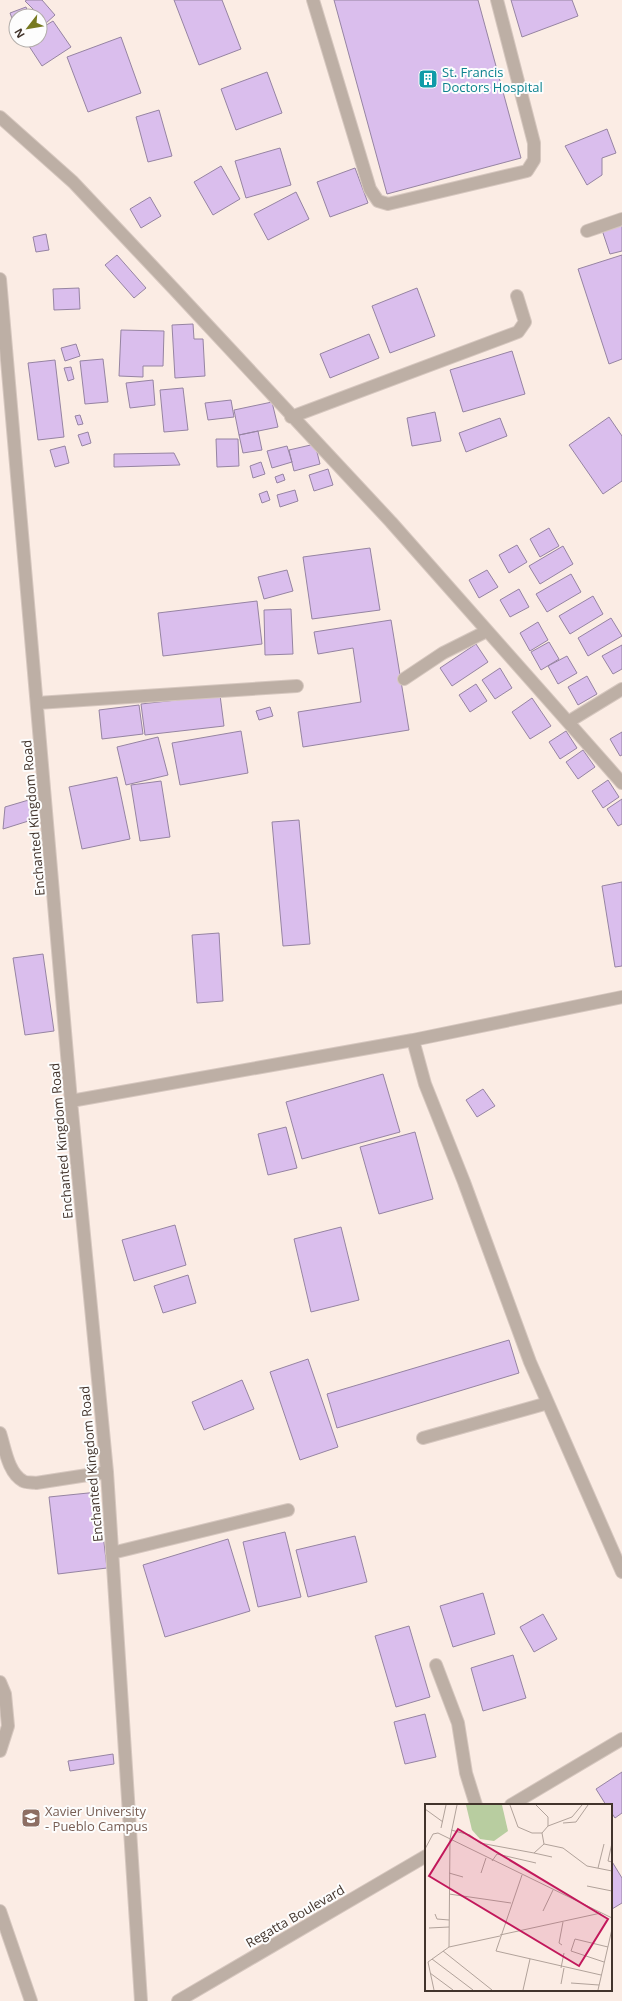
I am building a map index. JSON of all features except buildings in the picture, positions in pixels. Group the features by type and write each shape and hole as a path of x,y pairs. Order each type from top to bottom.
{"street":[{"path":"313,0 370,189 378,201 388,204 528,171 534,160 534,143 497,0"},
{"path":"0,117 73,182 291,417 391,522 622,783"},
{"path":"587,231 622,219"},
{"name":"Enchanted Kingdom Road","path":"0,279 71,1101 107,1472 141,2001"},
{"path":"291,417 518,332 525,322 517,296"},
{"path":"404,679 443,653 487,631"},
{"path":"37,703 297,686"},
{"path":"568,722 622,689"},
{"path":"71,1101 413,1040 622,997"},
{"path":"413,1040 425,1084 530,1362 622,1572"},
{"path":"423,1438 548,1403"},
{"path":"0,1433 9,1463 16,1475 24,1482 36,1483 107,1472"},
{"path":"112,1553 288,1510"},
{"path":"436,1664 458,1723 466,1773 476,1804"},
{"path":"0,1682 5,1694 8,1726 0,1751"},
{"path":"514,1804 622,1739"},
{"name":"Regatta Boulevard","path":"178,2001 425,1857"},
{"path":"0,1911 31,2001"}],"place":[{"name":"St. Francis Doctors Hospital","path":"428,79"},
{"name":"Xavier University - Pueblo Campus","path":"31,1818"}]}
